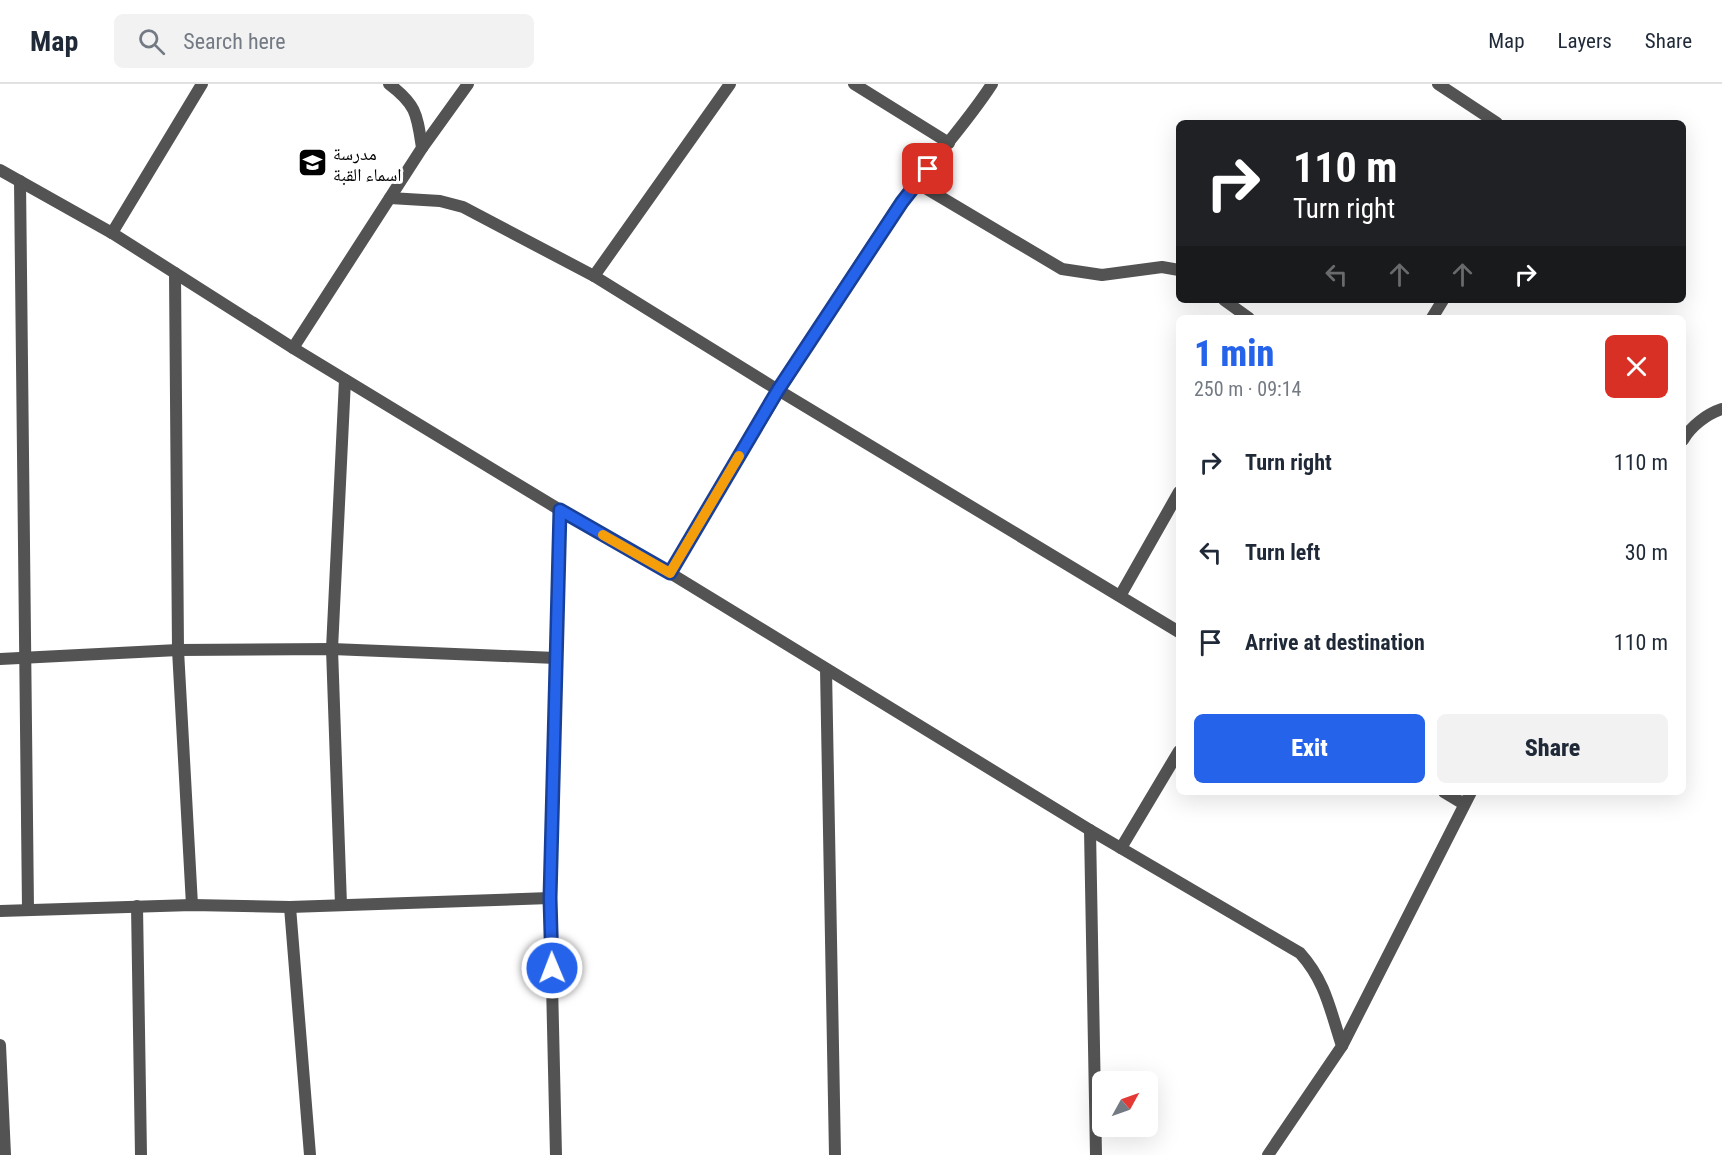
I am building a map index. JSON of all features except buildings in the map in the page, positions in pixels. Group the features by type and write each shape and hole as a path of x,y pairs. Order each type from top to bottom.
{"street":[{"path":"112,233 202,84"},
{"path":"389,84 405,96 417,116 422,148"},
{"path":"293,348 422,148 468,84"},
{"path":"594,276 730,84"},
{"path":"854,84 949,143"},
{"path":"670,573 778,390 902,202 992,84"},
{"path":"1438,84 1492,120"},
{"path":"0,170 112,233 345,380 560,510 670,573 1090,830 1300,953 1322,982 1342,1046"},
{"path":"20,181 28,909"},
{"path":"917,183 1062,269 1102,274 1162,267 1176,269"},
{"path":"390,198 440,201 464,207 594,276 1176,631"},
{"path":"175,273 178,650 192,905"},
{"path":"1228,303 1246,315"},
{"path":"341,905 332,649 345,380"},
{"path":"1686,435 1714,412 1722,409"},
{"path":"1120,596 1176,497"},
{"path":"556,1155 550,898 560,510"},
{"path":"0,659 178,650 332,649 556,658"},
{"path":"826,669 835,1155"},
{"path":"1121,848 1176,757"},
{"path":"1449,795 1464,804"},
{"path":"1268,1155 1342,1046 1469,795"},
{"path":"1090,830 1096,1155"},
{"path":"0,911 192,905 290,907 550,898"},
{"path":"136,906 141,1155"},
{"path":"290,907 310,1155"},
{"path":"0,1046 5,1155"}],"slow traffic":[{"path":"603,535 670,573 739,456"}],"place":[{"name":"مدرسة اسماء القبة","path":"312,163"}],"route":[{"path":"552,968 550,898 560,510 670,573 778,390 902,202 928,169"}]}
